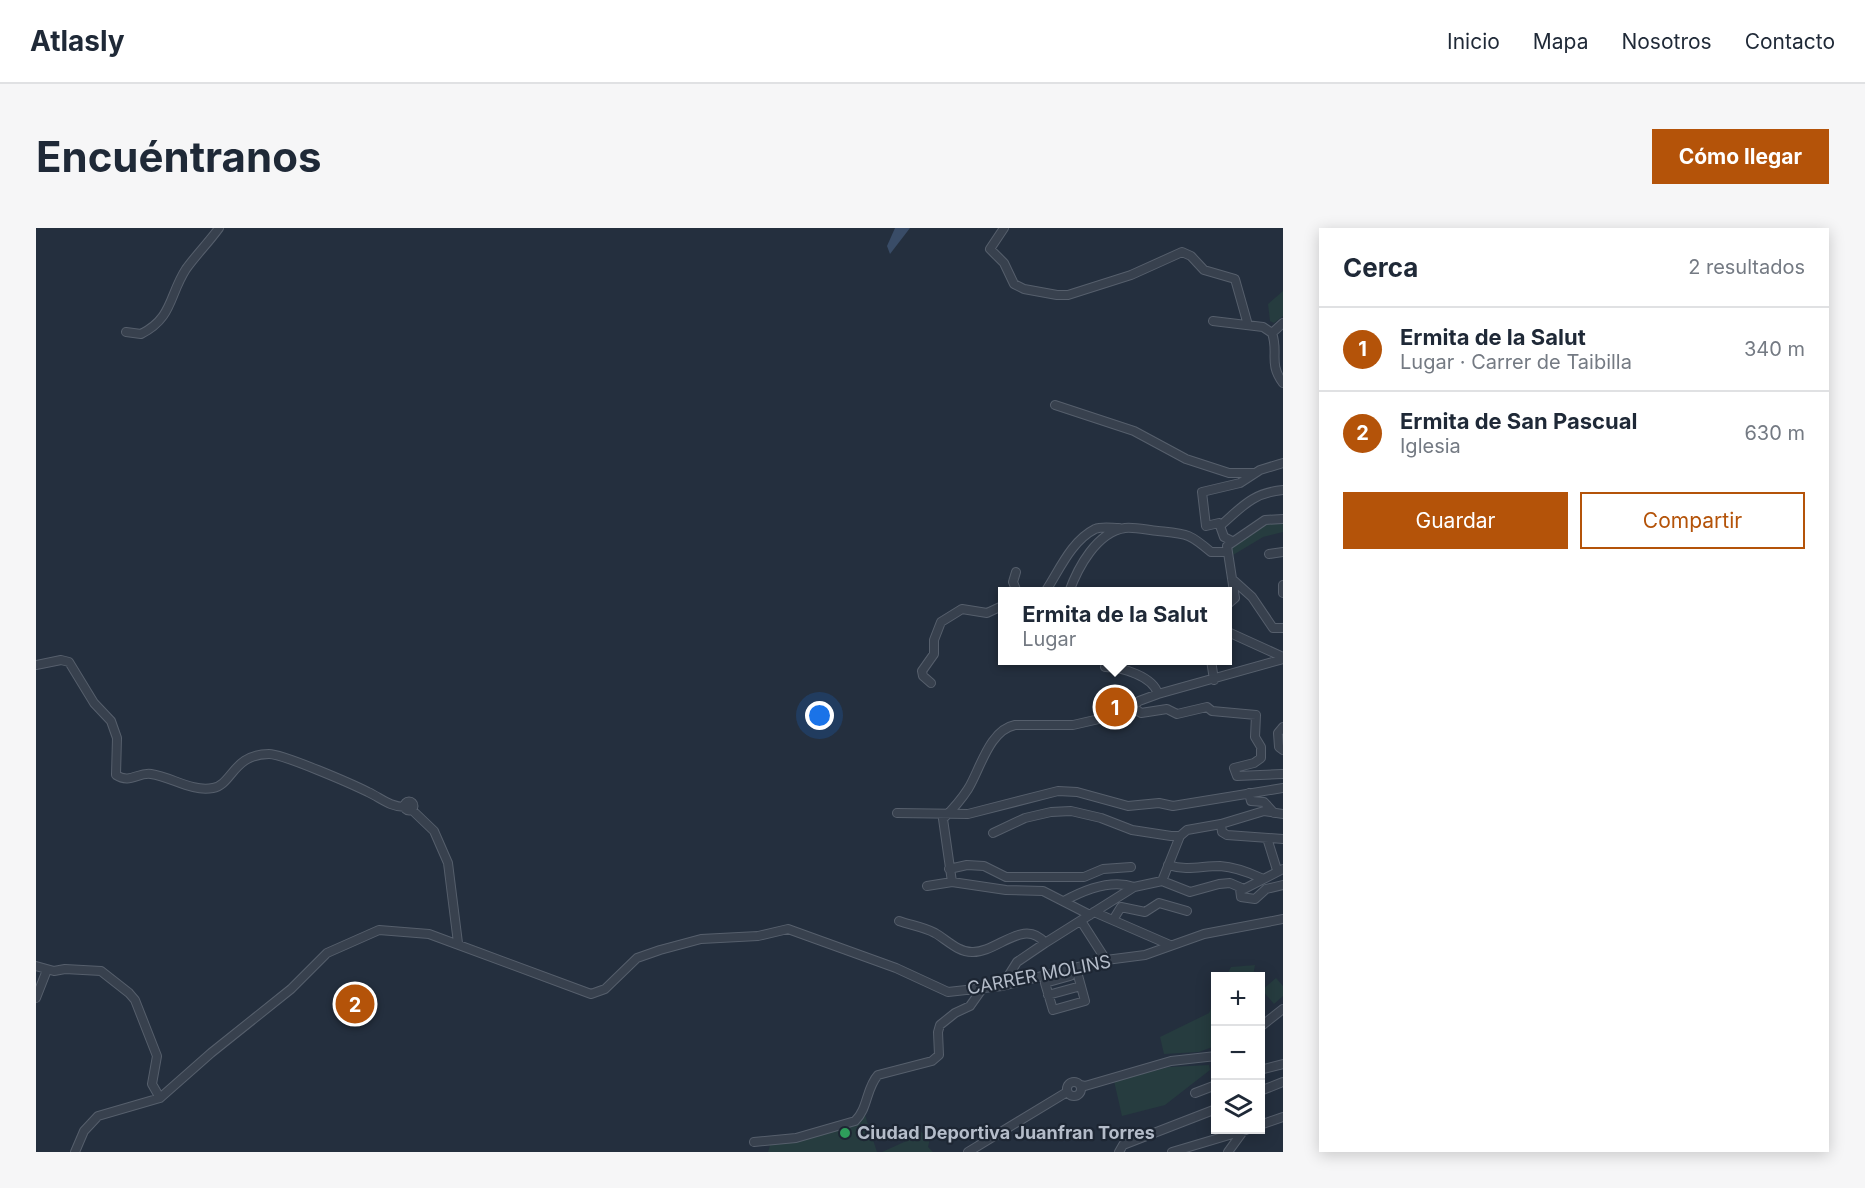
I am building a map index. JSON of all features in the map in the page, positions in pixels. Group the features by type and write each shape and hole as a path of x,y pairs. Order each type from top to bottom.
{"street":[{"path":"126,332 141,334 167,314 184,272 219,228"},
{"path":"1004,228 990,249 1004,263 1014,284 1024,289 1068,295 1131,275 1182,252 1191,256 1204,270 1235,279 1248,325"},
{"path":"1213,321 1263,327 1272,333 1275,345 1273,366 1283,383"},
{"path":"1272,333 1283,324"},
{"path":"1055,405 1134,431 1186,459 1229,473 1255,473"},
{"path":"1232,541 1224,537 1217,523 1206,526 1202,492 1240,483 1255,473 1283,463"},
{"path":"1220,526 1239,507 1266,492 1283,490"},
{"path":"1232,600 1235,598 1227,552 1232,541 1265,520 1283,519"},
{"path":"1047,587 1066,556 1091,532 1102,527 1189,535 1211,552 1227,552"},
{"path":"1071,587 1077,572 1099,541 1115,531 1128,528"},
{"path":"1269,554 1283,552"},
{"path":"1015,587 1013,582 1016,572"},
{"path":"1232,579 1252,597 1274,628 1283,628"},
{"path":"1283,585 1283,593"},
{"path":"931,683 922,671 935,651 934,640 941,622 962,609 987,613 998,608"},
{"path":"1232,635 1281,661"},
{"path":"36,665 61,660 69,662 94,704 111,722 117,738 116,775 121,778 131,779 149,773 201,789 216,788 245,759 276,754 368,792 395,807 408,808 434,831 448,862 458,943"},
{"path":"952,882 942,825 967,791 990,748 1007,728 1015,725 1073,725 1125,713 1139,701 1158,694 1281,661"},
{"path":"1212,665 1214,680"},
{"path":"1105,667 1128,669 1154,684 1158,694"},
{"path":"1133,707 1141,713 1167,709 1177,714 1207,707 1212,711 1256,715 1255,737 1261,747 1261,758 1254,763 1234,768 1237,776 1282,774"},
{"path":"1283,727 1278,733 1279,747 1283,750"},
{"path":"897,813 948,814 987,811 1058,791 1077,792 1128,806 1159,803 1173,806 1283,788"},
{"path":"1249,793 1251,801 1264,802 1279,814"},
{"path":"993,833 1026,818 1071,811 1101,818 1132,830 1180,836"},
{"path":"1162,881 1180,836 1187,831 1264,811 1279,814"},
{"path":"1221,824 1222,832 1227,835 1283,839"},
{"path":"1240,889 1280,870 1267,838"},
{"path":"949,869 967,865 984,866 1006,877 1084,877 1103,869 1131,867"},
{"path":"1168,865 1185,870 1219,866 1239,869 1261,878"},
{"path":"1103,869 1109,885"},
{"path":"1002,986 1017,962 1134,887 1162,881 1190,892 1230,883 1240,889"},
{"path":"927,886 952,882 1006,891 1043,891 1092,913 1154,936 1170,945"},
{"path":"1064,901 1090,889 1109,885 1125,884 1134,887"},
{"path":"1240,889 1241,897 1255,899 1266,889 1283,885"},
{"path":"1113,920 1121,907 1145,912 1159,903 1187,911"},
{"name":"CARRER MOLINS","path":"160,1098 291,989 327,953 380,930 429,934 591,994 605,989 637,958 660,950 701,939 758,936 788,929 896,968 948,992 1002,986 1073,972 1106,960 1145,956 1204,934 1283,919"},
{"path":"899,921 933,932 961,950 974,953 1026,933 1040,936 1045,943"},
{"path":"1081,921 1106,960"},
{"path":"1154,936 1154,952"},
{"path":"36,966 47,970 101,971 135,1000 157,1056 152,1084 160,1098 98,1116 84,1131 75,1152"},
{"path":"36,998 47,970"},
{"path":"1073,972 1081,986 1085,1001 1054,1010 1046,982 1073,972"},
{"path":"1048,995 1081,986"},
{"path":"754,1142 796,1138 855,1121 861,1115 873,1080 878,1075 932,1061 939,1055 940,1025 954,1013 970,1006 982,989"},
{"path":"1261,1026 1283,1009"},
{"path":"1273,1018 1283,1014"},
{"path":"968,1152 1067,1092 1075,1096 1082,1087 1171,1061 1211,1056"},
{"path":"1265,1069 1283,1064"},
{"path":"1265,1089 1283,1082"},
{"path":"1195,1093 1211,1087"},
{"path":"1119,1152 1124,1145 1211,1111"},
{"path":"1265,1123 1283,1118"},
{"path":"1172,1152 1231,1134"},
{"path":"1228,1152 1241,1134"},
{"path":"767,1152 769,1140"}],"green space":[{"path":"1283,291 1283,316 1274,323 1270,321 1268,304"},
{"path":"1283,519 1283,532 1263,537 1228,558 1228,546 1265,520"},
{"path":"1255,965 1254,972 1228,972 1231,967"},
{"path":"1276,978 1283,986 1283,996 1274,1004 1265,994 1265,987"},
{"path":"1211,1009 1211,1048 1199,1052 1164,1054 1160,1037 1209,1013"},
{"path":"1209,1065 1210,1070 1165,1105 1122,1116 1114,1081 1169,1067"},
{"name":"Ciudad Deportiva Juanfran Torres","path":"864,1112 877,1152 768,1152 770,1145 833,1131"},
{"name":"Ciudad Deportiva Juanfran Torres","path":"920,1131 930,1139 928,1147 933,1152 882,1152 913,1138"}],"water":[{"path":"895,228 910,228 890,254 887,246"}],"place":[{"name":"Ermita de la Salut","path":"1115,707"},
{"name":"Ermita de San Pascual","path":"355,1004"},
{"name":"Ciudad Deportiva Juanfran Torres","path":"845,1133"}]}
